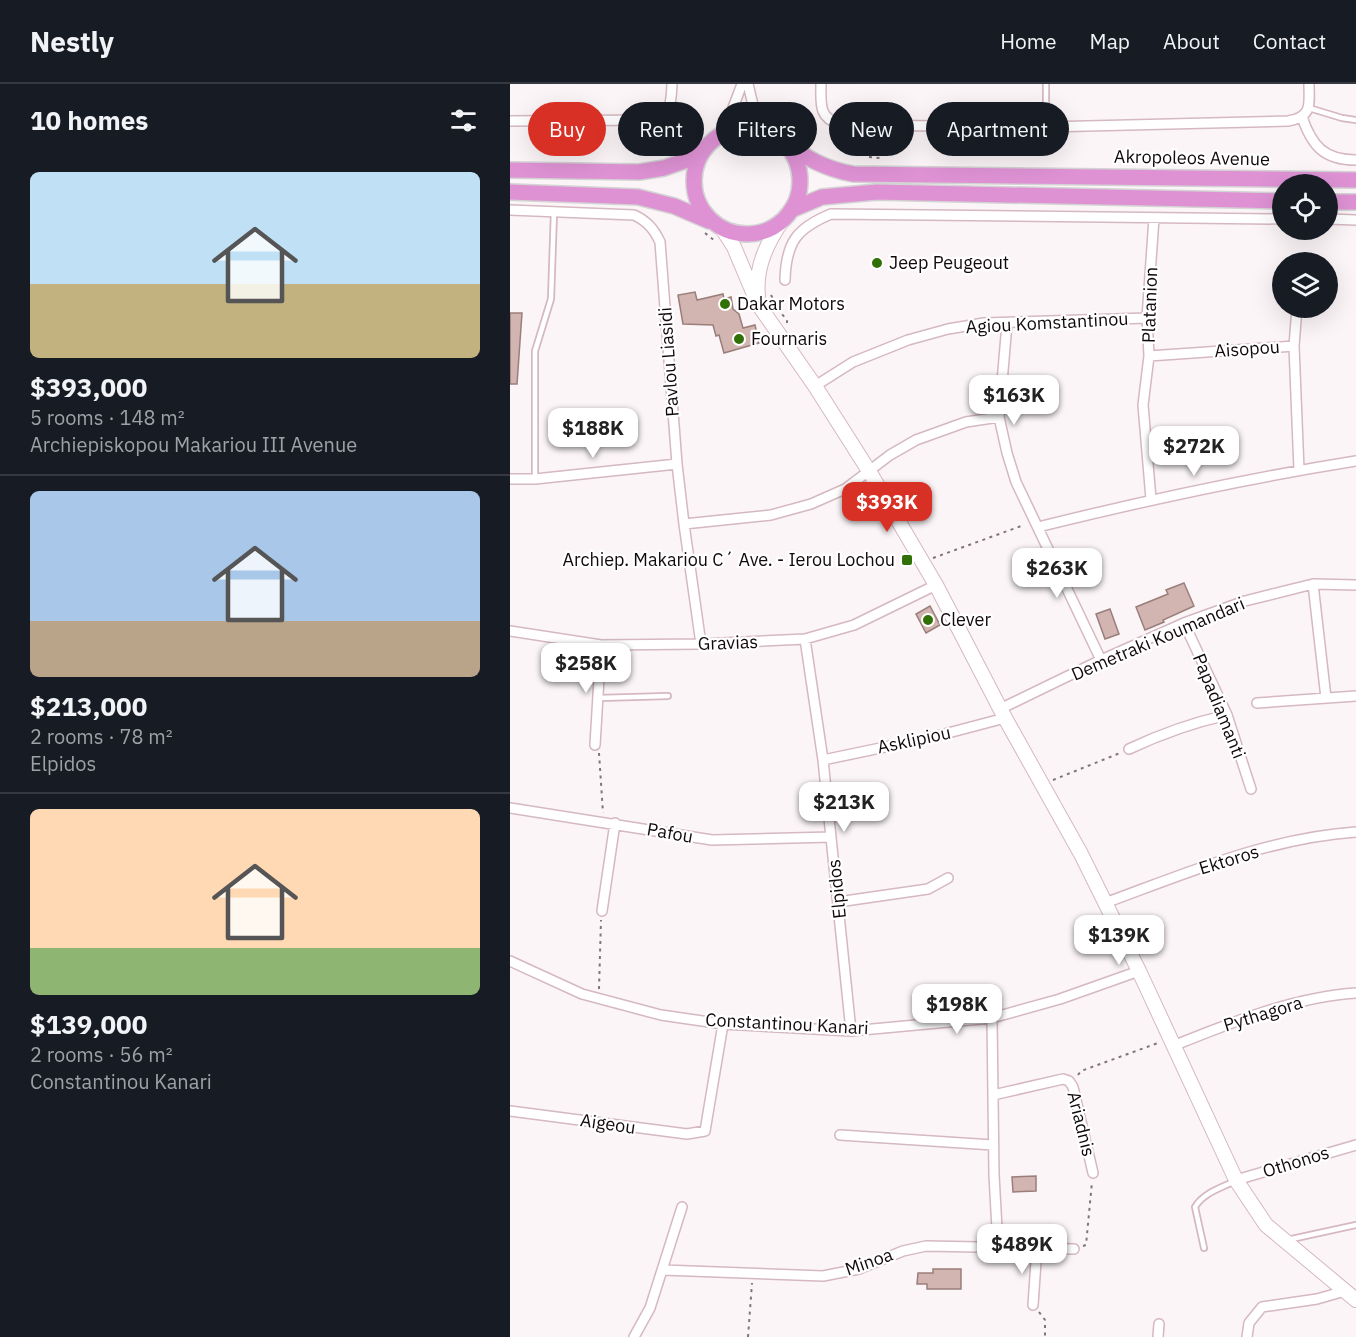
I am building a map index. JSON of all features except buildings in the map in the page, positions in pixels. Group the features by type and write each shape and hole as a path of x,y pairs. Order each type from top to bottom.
{"highway":[{"path":"704,150 716,137"},
{"path":"510,170 646,171 677,164 694,156"},
{"path":"700,156 694,173 694,190 705,213 719,226"},
{"path":"787,215 796,200 800,177 795,156"},
{"name":"Akropoleos Avenue","path":"805,156 827,169 853,174 1356,180"},
{"path":"510,192 638,197 674,206 737,233 753,233 769,229 787,215 822,197 849,193 1272,201"},
{"path":"1338,202 1356,202"}],"main road":[{"path":"758,304 757,283 761,261 773,233 787,215"},
{"path":"719,226 734,247 758,304 815,386 869,471 936,585 1105,903 1236,1180 1266,1225 1353,1297"}],"street":[{"path":"510,121 657,120 668,111 671,104 672,84"},
{"path":"735,102 742,84"},
{"path":"748,84 753,102"},
{"path":"821,84 821,108 824,115 833,123 926,126"},
{"path":"1069,127 1288,121 1302,117 1309,108 1310,84"},
{"path":"1302,117 1309,136 1329,155 1342,160 1356,160"},
{"name":"Pavlou Liasidi","path":"510,210 634,215 645,220 655,231 660,242 677,464 701,644"},
{"path":"785,280 786,260 793,241 810,222 831,214 1272,219"},
{"name":"Platanion","path":"1151,499 1143,405 1149,356 1148,318 1154,218"},
{"path":"1338,219 1356,220"},
{"name":"Agiou Komstantinou","path":"815,386 853,362 908,340 948,329 984,323 1148,318"},
{"path":"1294,346 1295,318"},
{"path":"1007,324 999,417 1006,453 1016,482 1101,660"},
{"name":"Aisopou","path":"1149,356 1294,346 1299,470"},
{"path":"684,524 771,516 811,504 845,489 915,441 966,422 999,417"},
{"path":"1036,524 1151,499 1356,461"},
{"path":"510,478 535,479 677,464"},
{"path":"1313,584 1326,698"},
{"name":"Demetraki Koumandari","path":"1003,713 1101,660 1184,623 1245,601 1313,584 1356,585"},
{"name":"Gravias","path":"510,631 601,645 701,644 805,639 854,625 936,585"},
{"name":"Papadiamanti","path":"1184,623 1227,715 1251,789"},
{"name":"Elpidos","path":"805,639 823,760 851,1032"},
{"path":"596,745 601,645"},
{"path":"1257,703 1356,696"},
{"name":"Asklipiou","path":"823,760 933,737 1003,713"},
{"path":"1130,749 1163,732 1227,715"},
{"name":"Pafou","path":"510,808 712,840 831,837"},
{"path":"602,911 615,824"},
{"name":"Ektoros","path":"1105,903 1233,856 1321,834 1356,832"},
{"path":"838,902 928,889 948,878"},
{"name":"Constantinou Kanari","path":"511,965 582,994 661,1015 723,1024 851,1032 992,1018 1060,999 1138,971"},
{"name":"Pythagora","path":"1171,1042 1328,995 1356,993"},
{"path":"992,1018 993,1145 998,1247"},
{"name":"Aigeou","path":"510,1111 687,1134 705,1131 723,1024"},
{"name":"Ariadnis","path":"993,1095 1063,1079 1071,1084 1093,1173"},
{"path":"840,1135 993,1145"},
{"name":"Othonos","path":"1236,1180 1356,1145"},
{"path":"634,1337 650,1308 682,1207"},
{"name":"Minoa","path":"663,1270 823,1276 859,1269 903,1251 926,1246 1074,1249"},
{"path":"1033,1305 1037,1247"},
{"path":"1247,1337 1249,1323 1262,1307 1317,1299 1353,1297"},
{"path":"1158,1337 1159,1324"}],"lane":[{"path":"1046,84 1046,102"},
{"path":"1309,108 1356,120"},
{"path":"535,479 535,351 551,299 554,212"},
{"path":"599,698 668,696"},
{"path":"1204,1248 1195,1208 1205,1196 1236,1180"},
{"path":"1285,1240 1356,1225"}],"path":[{"path":"869,157 880,158 880,166 884,173"},
{"path":"700,230 720,245"},
{"path":"922,562 1036,524"},
{"path":"596,745 599,752 604,822"},
{"path":"1042,784 1130,749"},
{"path":"599,999 602,911"},
{"path":"1071,1084 1081,1071 1171,1042"},
{"path":"1074,1249 1086,1245 1093,1173"},
{"path":"748,1337 753,1275"},
{"path":"1033,1305 1045,1320 1045,1337"}],"place":[{"name":"Jeep Peugeout","path":"877,263"},
{"name":"Dakar Motors","path":"725,304"},
{"name":"Fournaris","path":"739,339"},
{"name":"Archiep. Makariou C´ Ave. - Ierou Lochou","path":"907,560"},
{"name":"Clever","path":"928,620"}]}
